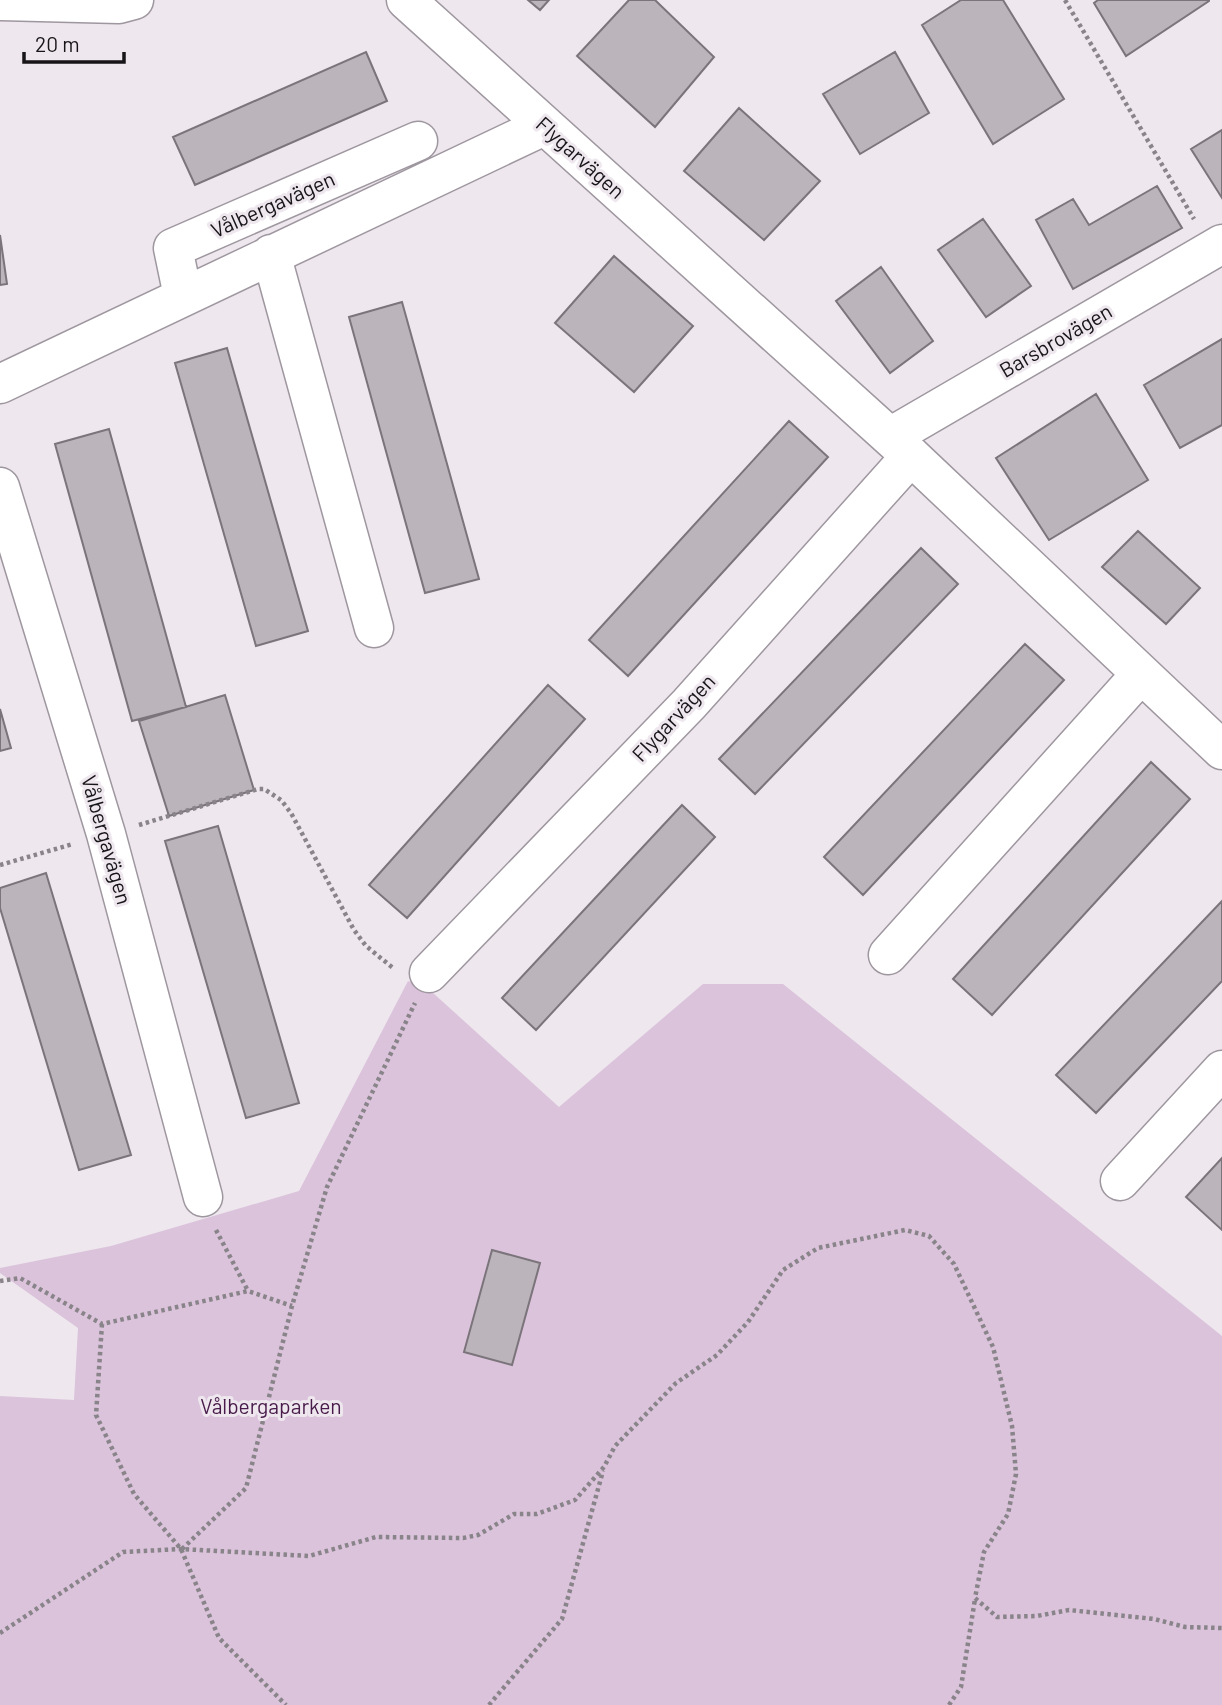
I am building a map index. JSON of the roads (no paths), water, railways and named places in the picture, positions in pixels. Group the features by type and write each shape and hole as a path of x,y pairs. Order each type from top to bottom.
{"street":[{"path":"0,1 119,4 134,0"},
{"name":"Flygarvägen","path":"406,0 900,446 1222,750"},
{"name":"Vålbergavägen","path":"0,384 544,126"},
{"name":"Vålbergavägen","path":"183,296 173,248 418,141"},
{"name":"Barsbrovägen","path":"900,446 1217,247"},
{"name":"Vålbergavägen","path":"271,254 374,628"},
{"name":"Flygarvägen","path":"426,979 689,704 900,446"},
{"name":"Vålbergavägen","path":"0,487 106,834 203,1197"},
{"path":"888,955 1141,674"},
{"path":"1120,1181 1222,1070"}],"park label":[{"name":"Vålbergaparken","path":"271,1407"}]}
